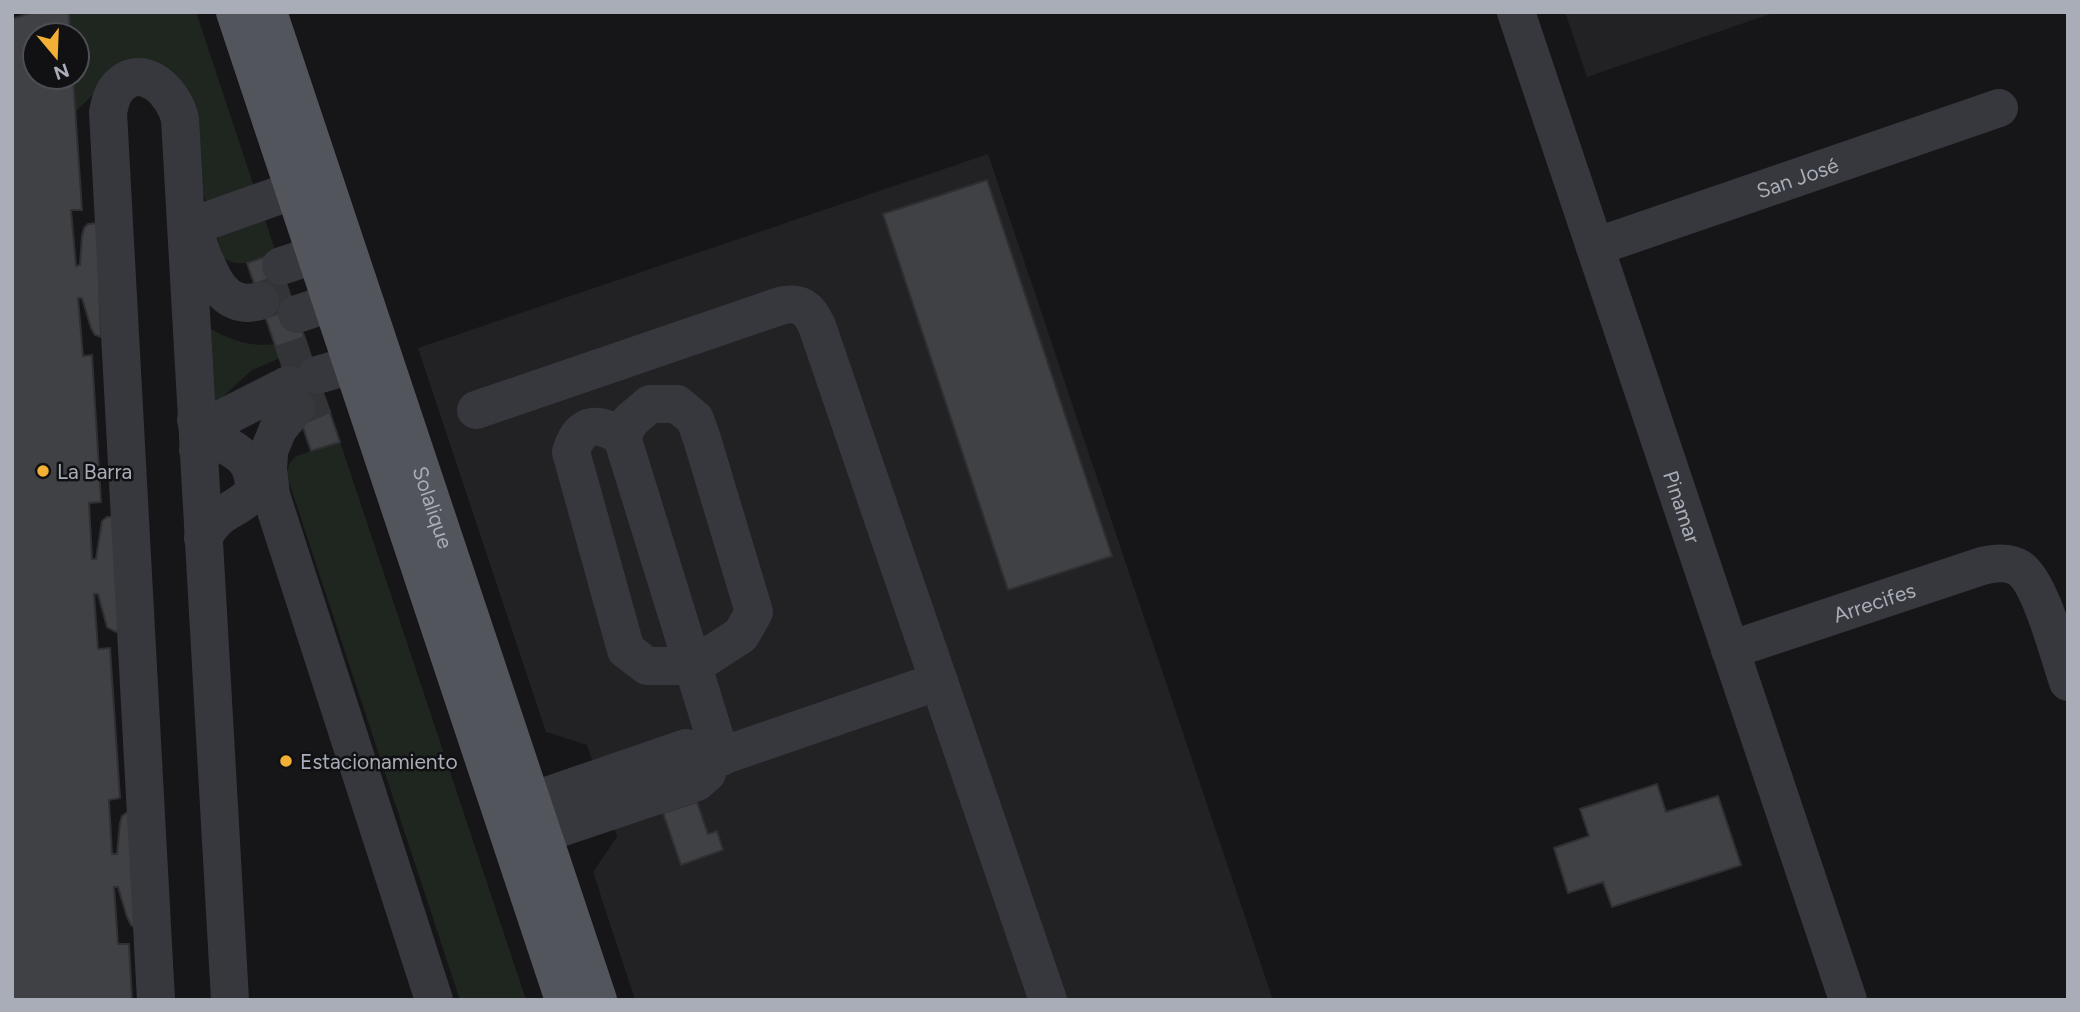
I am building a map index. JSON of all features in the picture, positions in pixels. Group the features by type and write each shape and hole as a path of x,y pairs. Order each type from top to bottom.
{"main road":[{"name":"Solalique","path":"235,12 294,190 291,290 319,375 527,820 598,1000"},
{"name":"Solalique","path":"268,12 527,820 564,1000"}],"street":[{"name":"Pinamar","path":"1516,12 1848,1000"},
{"path":"156,1000 108,112 118,87 137,78 163,86 177,106 180,119 206,431 203,538 230,1000"},
{"name":"San José","path":"1595,247 1999,108"},
{"path":"186,211 196,220 204,222 294,190"},
{"path":"186,211 210,272 244,303 291,290"},
{"path":"476,410 780,306 795,304 808,310 817,326 1048,1000"},
{"path":"206,431 319,375"},
{"path":"203,538 219,515 245,502 254,491 278,429 319,375"},
{"path":"622,437 630,421 650,404 677,404 695,419 754,612 741,635 693,666 647,666 626,650 571,452 575,436 587,428 607,427 622,437 693,666 716,758"},
{"path":"206,431 246,460 254,479 254,491"},
{"path":"270,455 268,468 271,495 434,1000"},
{"name":"Arrecifes","path":"1730,650 1982,566 2009,564 2021,569 2029,578 2039,598 2068,682"},
{"path":"527,820 697,782 707,773 716,758 939,681"}],"shaded area":[{"path":"69,12 196,12 276,253 243,263 224,258 193,162 189,120 107,81 75,112 74,91 91,91 91,21 69,21"},
{"path":"1565,12 1776,12 1587,77"},
{"path":"988,154 1273,1000 635,1000 593,872 617,837 587,745 546,732 418,348"},
{"path":"200,322 245,343 275,344 280,358 252,370 214,405"},
{"path":"340,442 526,1000 460,1000 287,476 289,464 296,456"}],"building":[{"path":"33,12 69,12 69,21 21,21 21,91 74,91 82,210 71,210 76,266 80,265 84,228 88,224 97,223 101,337 95,335 82,298 78,298 83,356 92,355 101,502 89,503 92,559 96,559 102,521 112,517 122,629 116,632 107,627 98,594 94,594 98,649 110,648 120,798 109,800 112,854 117,854 122,816 129,811 137,929 127,917 118,887 114,887 118,944 129,944 132,1000 12,1000 12,19"},
{"path":"987,180 1112,556 1008,590 883,214"},
{"path":"276,253 340,442 311,451 247,263"},
{"path":"1657,784 1666,812 1718,796 1741,865 1612,907 1603,882 1568,893 1554,848 1589,836 1580,809"},
{"path":"697,802 708,834 717,831 723,850 681,865 663,813"}],"tunnel":[{"path":"260,301 289,291"},
{"path":"281,364 311,354"},
{"path":"296,407 324,395"}],"place":[{"name":"La Barra","path":"43,471"},
{"name":"Estacionamiento","path":"286,761"}]}
